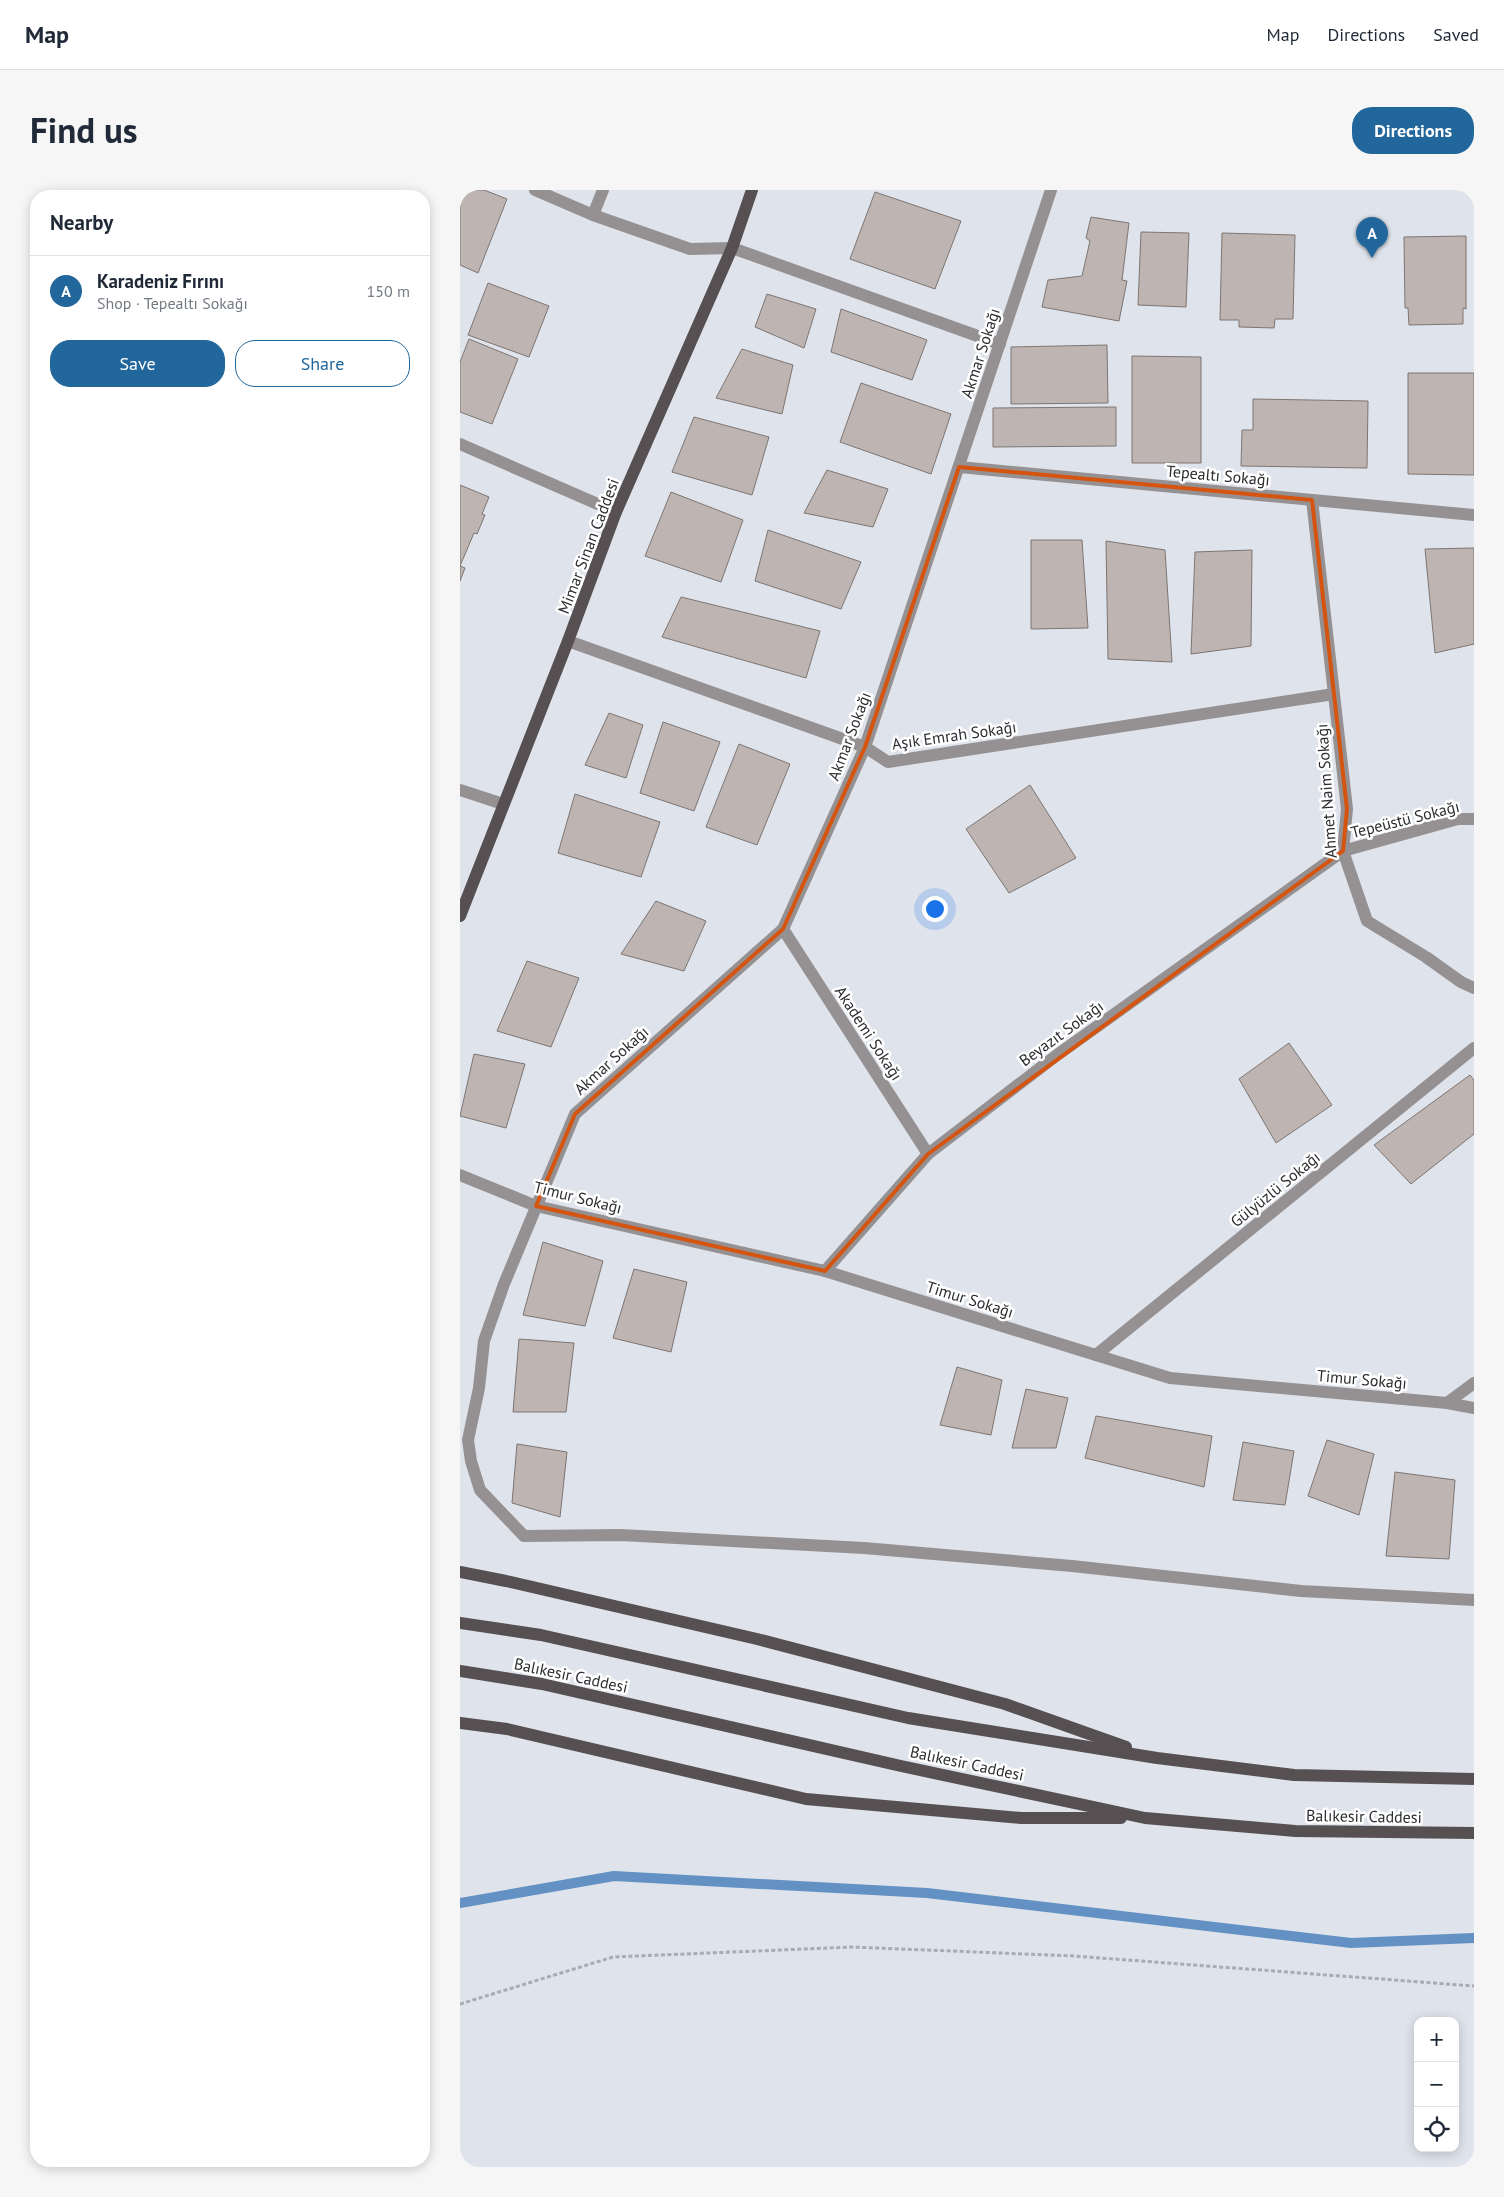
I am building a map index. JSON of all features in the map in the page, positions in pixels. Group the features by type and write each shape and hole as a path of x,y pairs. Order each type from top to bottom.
{"main road":[{"name":"Mimar Sinan Caddesi","path":"460,916 568,641 616,512 732,248 752,190"},
{"path":"460,1572 506,1580 757,1639 1005,1704 1157,1758"},
{"name":"Balıkesir Caddesi","path":"460,1623 541,1636 908,1718 1157,1758 1294,1775 1474,1779"},
{"name":"Balıkesir Caddesi","path":"460,1671 542,1684 901,1766 1145,1818 1295,1831 1474,1833"},
{"path":"460,1723 507,1729 806,1799 1021,1818 1145,1818"}],"street":[{"path":"535,190 593,215 690,249 732,248 1000,344"},
{"path":"593,215 603,190"},
{"name":"Akmar Sokağı","path":"1051,190 865,747 783,929 575,1114 504,1284 484,1340 479,1388 468,1440 471,1461 480,1490 524,1536 621,1535 864,1548 1072,1566 1301,1591 1474,1600"},
{"path":"460,444 616,512"},
{"name":"Tepealtı Sokağı","path":"959,467 1474,515"},
{"name":"Ahmet Naim Sokağı","path":"1312,500 1347,809 1343,851 1367,921 1426,957 1460,982 1474,988"},
{"name":"Aşık Emrah Sokağı","path":"568,641 865,747 888,762 1334,694"},
{"path":"460,790 503,804"},
{"name":"Tepeüstü Sokağı","path":"1343,851 1458,819 1474,819"},
{"name":"Beyazıt Sokağı","path":"825,1271 928,1154 1065,1049 1343,851"},
{"name":"Akademi Sokağı","path":"783,929 928,1154"},
{"name":"Gülyüzlü Sokağı","path":"1096,1355 1474,1048"},
{"name":"Timur Sokağı","path":"460,1175 536,1206 825,1271 1170,1378 1447,1403 1474,1408"},
{"path":"1447,1403 1474,1383"}],"path":[{"path":"460,2004 613,1957 852,1948 1074,1956 1474,1986"}],"highlighted area":[{"path":"959,467 1312,500 1347,809 1343,851 928,1154 825,1271 536,1206 575,1114 783,929 865,747"}],"building":[{"path":"460,190 484,190 507,199 478,273 460,265"},
{"path":"875,192 961,221 935,289 850,259"},
{"path":"1091,217 1129,223 1122,280 1127,281 1119,321 1042,307 1048,280 1082,276 1090,241 1086,238"},
{"path":"1141,232 1189,233 1186,307 1138,305"},
{"path":"1222,233 1295,235 1293,319 1275,319 1274,328 1239,327 1239,320 1220,320"},
{"path":"1466,236 1466,309 1463,308 1463,324 1409,325 1408,308 1405,308 1404,237"},
{"path":"488,283 549,306 529,357 468,335"},
{"path":"767,294 816,309 804,348 755,327"},
{"path":"841,309 927,340 912,380 831,352"},
{"path":"469,339 518,359 492,424 460,412 460,362"},
{"path":"1107,345 1108,403 1011,404 1011,347"},
{"path":"742,349 793,365 782,414 716,398"},
{"path":"1132,356 1201,357 1201,463 1132,463"},
{"path":"1408,373 1474,373 1474,475 1408,474"},
{"path":"861,383 951,414 931,474 840,442"},
{"path":"1253,399 1368,401 1367,468 1241,466 1242,430 1253,430"},
{"path":"1116,407 1116,446 993,447 993,408"},
{"path":"694,417 769,437 752,495 672,472"},
{"path":"827,470 888,489 873,527 804,513"},
{"path":"460,485 489,497 482,514 485,515 477,534 474,533 460,566"},
{"path":"671,492 743,520 721,582 645,556"},
{"path":"768,530 861,562 841,609 755,581"},
{"path":"1031,540 1082,540 1088,628 1031,629"},
{"path":"1106,541 1165,550 1172,662 1108,659"},
{"path":"1474,548 1474,644 1435,653 1425,549"},
{"path":"1252,550 1251,646 1191,654 1195,552"},
{"path":"460,566 465,568 460,581"},
{"path":"681,597 820,631 806,678 662,637"},
{"path":"609,713 643,725 626,778 585,765"},
{"path":"663,722 720,742 694,811 640,793"},
{"path":"739,744 790,764 757,845 706,827"},
{"path":"1030,785 1076,858 1009,893 966,829"},
{"path":"575,794 660,822 641,877 558,853"},
{"path":"656,901 706,921 684,971 621,954"},
{"path":"527,961 579,978 551,1047 497,1031"},
{"path":"1289,1043 1332,1105 1276,1143 1239,1079"},
{"path":"474,1054 525,1064 506,1128 460,1116"},
{"path":"1470,1075 1474,1080 1474,1134 1411,1184 1374,1145"},
{"path":"543,1242 603,1261 585,1326 523,1315"},
{"path":"634,1269 687,1282 671,1352 613,1338"},
{"path":"519,1339 574,1343 566,1412 513,1412"},
{"path":"957,1367 1002,1380 991,1435 940,1425"},
{"path":"1026,1389 1068,1398 1056,1448 1012,1448"},
{"path":"1096,1416 1212,1436 1204,1487 1085,1458"},
{"path":"1327,1440 1374,1454 1359,1515 1308,1496"},
{"path":"1243,1442 1294,1451 1285,1505 1233,1500"},
{"path":"517,1444 567,1452 560,1517 512,1503"},
{"path":"1395,1472 1455,1480 1449,1559 1386,1556"}],"waterway":[{"path":"460,1903 614,1876 927,1893 1351,1943 1474,1938"}],"place":[{"name":"Karadeniz Fırını","path":"1372,258"}]}
